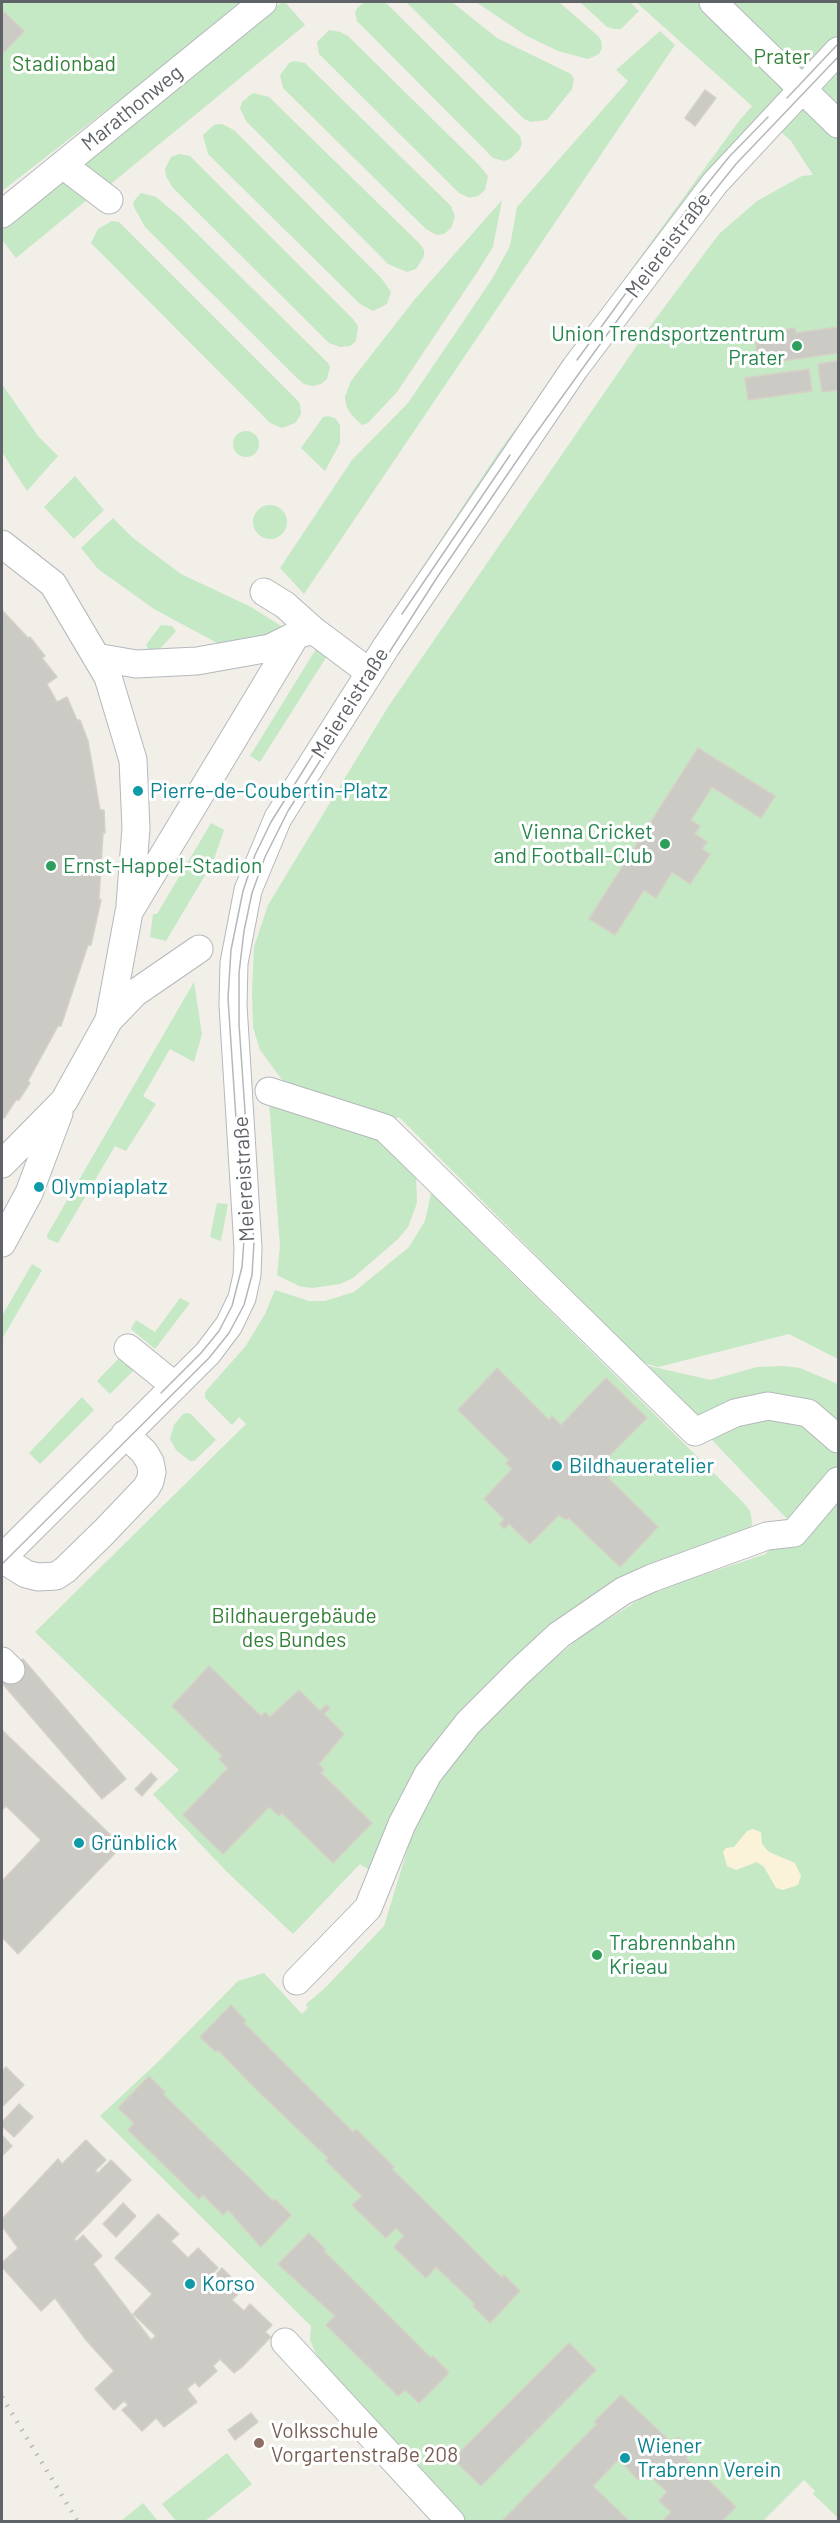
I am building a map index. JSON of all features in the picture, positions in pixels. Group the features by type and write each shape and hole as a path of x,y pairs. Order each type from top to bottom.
{"street":[{"name":"Marathonweg","path":"2,214 263,2"},
{"path":"713,2 838,124"},
{"name":"Meiereistraße","path":"2,1559 208,1353 229,1325 242,1298 247,1275 248,1248 233,1005 234,963 248,890 278,818 369,672 575,368 715,183 838,51"},
{"path":"63,165 109,200"},
{"path":"2,544 53,584 108,677 133,760 136,828 129,912 110,1020"},
{"path":"264,592 285,605 305,632 369,672"},
{"path":"96,657 136,664 197,661 270,648 305,632"},
{"path":"129,912 305,632"},
{"path":"2,1243 29,1193 64,1101 110,1020 135,993 199,949"},
{"path":"269,1091 385,1128 414,1144 695,1432 735,1413 768,1406 808,1413 838,1439"},
{"path":"2,1164 64,1101"},
{"path":"128,1348 175,1386"},
{"path":"2,1559 26,1574 38,1577 56,1576 66,1570 147,1488 150,1481 150,1462 144,1452 125,1434"},
{"path":"297,1981 368,1908 402,1824 428,1774 468,1723 519,1672 559,1635 623,1591 767,1536 794,1533 838,1480"},
{"path":"285,2342 451,2522"}],"green space":[{"name":"Stadionbad","path":"2,2 246,2 2,191"},
{"path":"282,2 285,2 305,25 107,187 78,167"},
{"path":"365,2 387,4 520,136 522,143 520,149 510,159 504,161 493,158 357,21 355,13 357,8"},
{"path":"406,2 452,2 497,38 571,74 574,79 572,89 547,120 531,122 524,119"},
{"path":"476,2 559,2 597,35 601,40 602,48 599,54 588,59 558,51 525,35"},
{"path":"580,2 630,2 639,11 621,29 614,29 607,27"},
{"name":"Prater","path":"636,2 838,2 838,1359 789,1334 658,1367 643,1363 399,1117 396,1119 286,1085 260,1050 253,1027 254,947 268,905 388,707 651,325 719,234 757,201 802,176 813,175 791,141 762,115 371,645 498,453 752,106"},
{"path":"329,30 348,36 478,164 488,176 485,190 478,196 470,198 459,193 319,54 317,42"},
{"path":"660,31 675,45 304,594 280,568 352,460 408,403 492,279 510,246 517,207 628,81 616,70"},
{"path":"294,61 305,63 451,206 455,217 451,228 444,234 437,235 426,229 283,88 280,75 289,63"},
{"path":"253,93 269,97 419,243 424,250 424,256 416,269 407,272 388,264 246,121 240,108 242,102"},
{"path":"222,124 234,130 382,279 391,292 387,304 373,311 360,304 208,154 203,135 214,125"},
{"path":"179,154 190,156 353,319 358,326 356,341 350,346 340,347 329,343 173,188 165,169 171,157"},
{"path":"67,176 88,199 16,258 2,240 2,230"},
{"path":"141,193 156,197 180,217 328,363 330,367 327,379 313,386 304,384 298,379 145,227 133,205"},
{"path":"502,200 493,247 397,392 368,423 362,425 350,413 346,405 345,397 351,381 415,299"},
{"path":"112,221 119,222 297,400 301,414 295,423 282,428 270,423 91,243 98,229"},
{"path":"2,384 38,436 58,456 27,491 2,452"},
{"path":"323,417 335,418 340,425 340,443 325,471 301,448"},
{"path":"246,431 255,435 259,444 255,453 246,457 237,453 233,444 237,435"},
{"path":"75,476 104,510 74,539 44,507"},
{"path":"270,505 282,510 287,522 282,534 270,539 258,534 253,522 258,510"},
{"path":"113,518 133,538 181,574 251,607 286,629 284,634 221,645 154,609 98,569 81,548"},
{"path":"161,625 172,626 176,631 158,651 150,653 146,645"},
{"path":"316,649 322,649 327,656 260,762 250,756"},
{"path":"211,823 224,830 213,862 166,941 150,937 153,914 157,914"},
{"path":"194,982 202,1034 194,1062 170,1049 143,1096 156,1104 126,1151 115,1146 58,1243 48,1239 47,1235"},
{"path":"269,1102 377,1136 416,1174 417,1203 408,1227 398,1239 353,1278 340,1284 312,1288 299,1286 277,1275 280,1246"},
{"name":"Bildhauergebäude des Bundes","path":"431,1193 742,1501 750,1511 751,1530 510,1671 371,1871 360,1864 293,1934 227,1872 153,1794 179,1770 35,1632 246,1424 239,1417 232,1425 205,1398 205,1392 245,1347 265,1314 275,1290 309,1301 325,1301 354,1292 409,1247 425,1221"},
{"path":"217,1203 228,1204 221,1241 210,1237"},
{"path":"32,1264 42,1270 2,1339 2,1316"},
{"path":"180,1298 190,1303 155,1349 131,1329 136,1320 155,1332"},
{"path":"119,1358 125,1365 130,1360 137,1367 110,1394 97,1381"},
{"name":"Trabrennbahn Krieau","path":"640,1364 711,1380 757,1367 783,1366 800,1368 838,1384 838,2518 813,2494 815,2491 804,2480 763,2521 459,2521 340,2388 315,2352 310,2340 311,2326 100,2116 160,2060 238,1981 264,1973 302,2014 308,2008 306,2004 324,1989 384,1926 413,1831 428,1800 455,1760 486,1723 551,1661 586,1633 642,1598 681,1582 766,1554 788,1520"},
{"path":"82,1397 94,1410 40,1464 29,1453"},
{"path":"183,1414 191,1414 216,1440 194,1461 190,1461 176,1450 170,1439 174,1425"},
{"path":"227,2453 252,2484 205,2521 176,2521 162,2504"},
{"path":"143,2503 158,2521 121,2521"}],"sand":[{"path":"753,1829 761,1832 762,1844 769,1852 795,1863 801,1876 798,1885 783,1890 776,1888 764,1867 757,1862 736,1870 727,1866 723,1852 726,1848 734,1847 747,1831"}],"building":[{"path":"3,11 24,31 2,54 2,13"},
{"path":"705,90 716,98 695,126 685,118"},
{"name":"Union Trendsportzentrum Prater","path":"838,327 838,353 762,364 758,362 755,338 758,334 795,328 796,333"},
{"path":"838,361 838,390 822,392 818,364"},
{"path":"809,369 812,391 748,400 745,378"},
{"name":"Ernst-Happel-Stadion","path":"2,610 28,638 30,637 45,656 42,658 57,677 47,684 57,702 67,697 77,720 80,720 88,741 100,810 104,810 105,833 103,833 99,899 101,900 91,945 88,945 61,1026 58,1026 28,1081 30,1083 4,1118 2,1116"},
{"path":"698,748 775,796 761,818 712,787 691,820 700,826 695,834 707,842 702,849 710,854 690,884 672,872 656,898 644,890 615,935 589,919"},
{"name":"Bildhaueratelier","path":"497,1368 549,1420 552,1416 561,1425 606,1378 647,1418 601,1464 611,1475 608,1478 658,1527 620,1567 569,1518 566,1520 559,1515 530,1544 509,1524 504,1529 500,1524 504,1519 484,1499 512,1469 506,1463 509,1460 458,1410"},
{"path":"23,1659 126,1779 102,1799 2,1683 2,1678"},
{"path":"209,1666 261,1716 265,1712 270,1717 299,1690 320,1711 326,1705 330,1708 324,1714 344,1734 319,1764 324,1770 321,1773 372,1823 333,1863 282,1813 279,1816 269,1807 223,1854 183,1815 228,1768 219,1759 222,1756 172,1706"},
{"name":"Grünblick","path":"2,1730 122,1846 18,1954 2,1937 2,1881 41,1840 6,1806 2,1810"},
{"path":"151,1773 157,1779 142,1796 135,1789"},
{"path":"231,2005 246,2021 244,2023 353,2132 356,2129 394,2167 392,2169 502,2278 504,2275 520,2291 490,2323 473,2306 475,2304 436,2267 426,2278 394,2247 404,2236 396,2228 386,2238 352,2205 362,2196 326,2161 328,2158 218,2050 216,2052 200,2037"},
{"path":"6,2067 24,2085 2,2107 2,2071"},
{"path":"149,2076 165,2092 163,2094 273,2201 275,2199 291,2215 261,2247 228,2210 223,2215 203,2195 199,2199 128,2130 134,2123 118,2108"},
{"path":"19,2104 33,2117 14,2137 2,2126 2,2122"},
{"path":"2,2135 12,2146 2,2156"},
{"name":"Korso","path":"86,2140 106,2160 95,2171 98,2173 111,2160 131,2180 74,2239 77,2241 83,2235 102,2256 93,2264 151,2340 156,2336 133,2314 152,2294 115,2258 158,2214 179,2234 171,2241 188,2258 198,2248 218,2268 209,2277 211,2280 222,2268 243,2289 232,2300 244,2311 250,2304 272,2325 265,2332 271,2337 242,2367 234,2373 220,2359 213,2366 217,2371 199,2387 195,2382 187,2389 197,2402 164,2427 156,2418 142,2431 122,2410 128,2405 124,2401 114,2410 95,2389 114,2371 86,2340 55,2298 41,2311 2,2267 2,2263 18,2248 2,2226 2,2219 58,2159 62,2164"},
{"path":"123,2203 136,2216 116,2237 103,2224"},
{"path":"309,2233 326,2250 324,2251 431,2358 433,2356 449,2373 419,2403 405,2390 398,2396 326,2325 335,2316 278,2264"},
{"path":"569,2343 596,2370 481,2486 453,2459"},
{"name":"Wiener Trabrenn Verein","path":"621,2395 672,2443 678,2437 692,2452 686,2458 736,2507 721,2522 662,2522 671,2512 659,2501 667,2492 646,2472 638,2480 619,2459 593,2486 630,2522 501,2522 597,2424 594,2422"},
{"path":"251,2413 258,2422 235,2440 228,2430"}],"tram line":[{"path":"787,98 838,44"},
{"path":"2,1564 209,1358 229,1333 244,1305 252,1275 254,1242 239,1024 239,973 244,931 252,893 265,857 288,811 438,576 531,440 676,239 736,164 838,57"},
{"path":"577,360 691,204 729,157 768,117"},
{"path":"402,614 510,455"},
{"path":"161,1393 201,1353 219,1331 232,1306 242,1267 244,1240 228,998 231,950 243,891 255,855 271,822 371,662"}],"railway":[{"path":"2,2397 78,2522"}],"place":[{"name":"Union Trendsportzentrum Prater","path":"797,346"},
{"name":"Pierre-de-Coubertin-Platz","path":"138,791"},
{"name":"Vienna Cricket and Football-Club","path":"665,844"},
{"name":"Ernst-Happel-Stadion","path":"51,866"},
{"name":"Olympiaplatz","path":"39,1187"},
{"name":"Bildhaueratelier","path":"557,1466"},
{"name":"Grünblick","path":"79,1843"},
{"name":"Trabrennbahn Krieau","path":"597,1955"},
{"name":"Korso","path":"190,2284"},
{"name":"Volksschule Vorgartenstraße 208","path":"259,2443"},
{"name":"Wiener Trabrenn Verein","path":"625,2458"}]}
